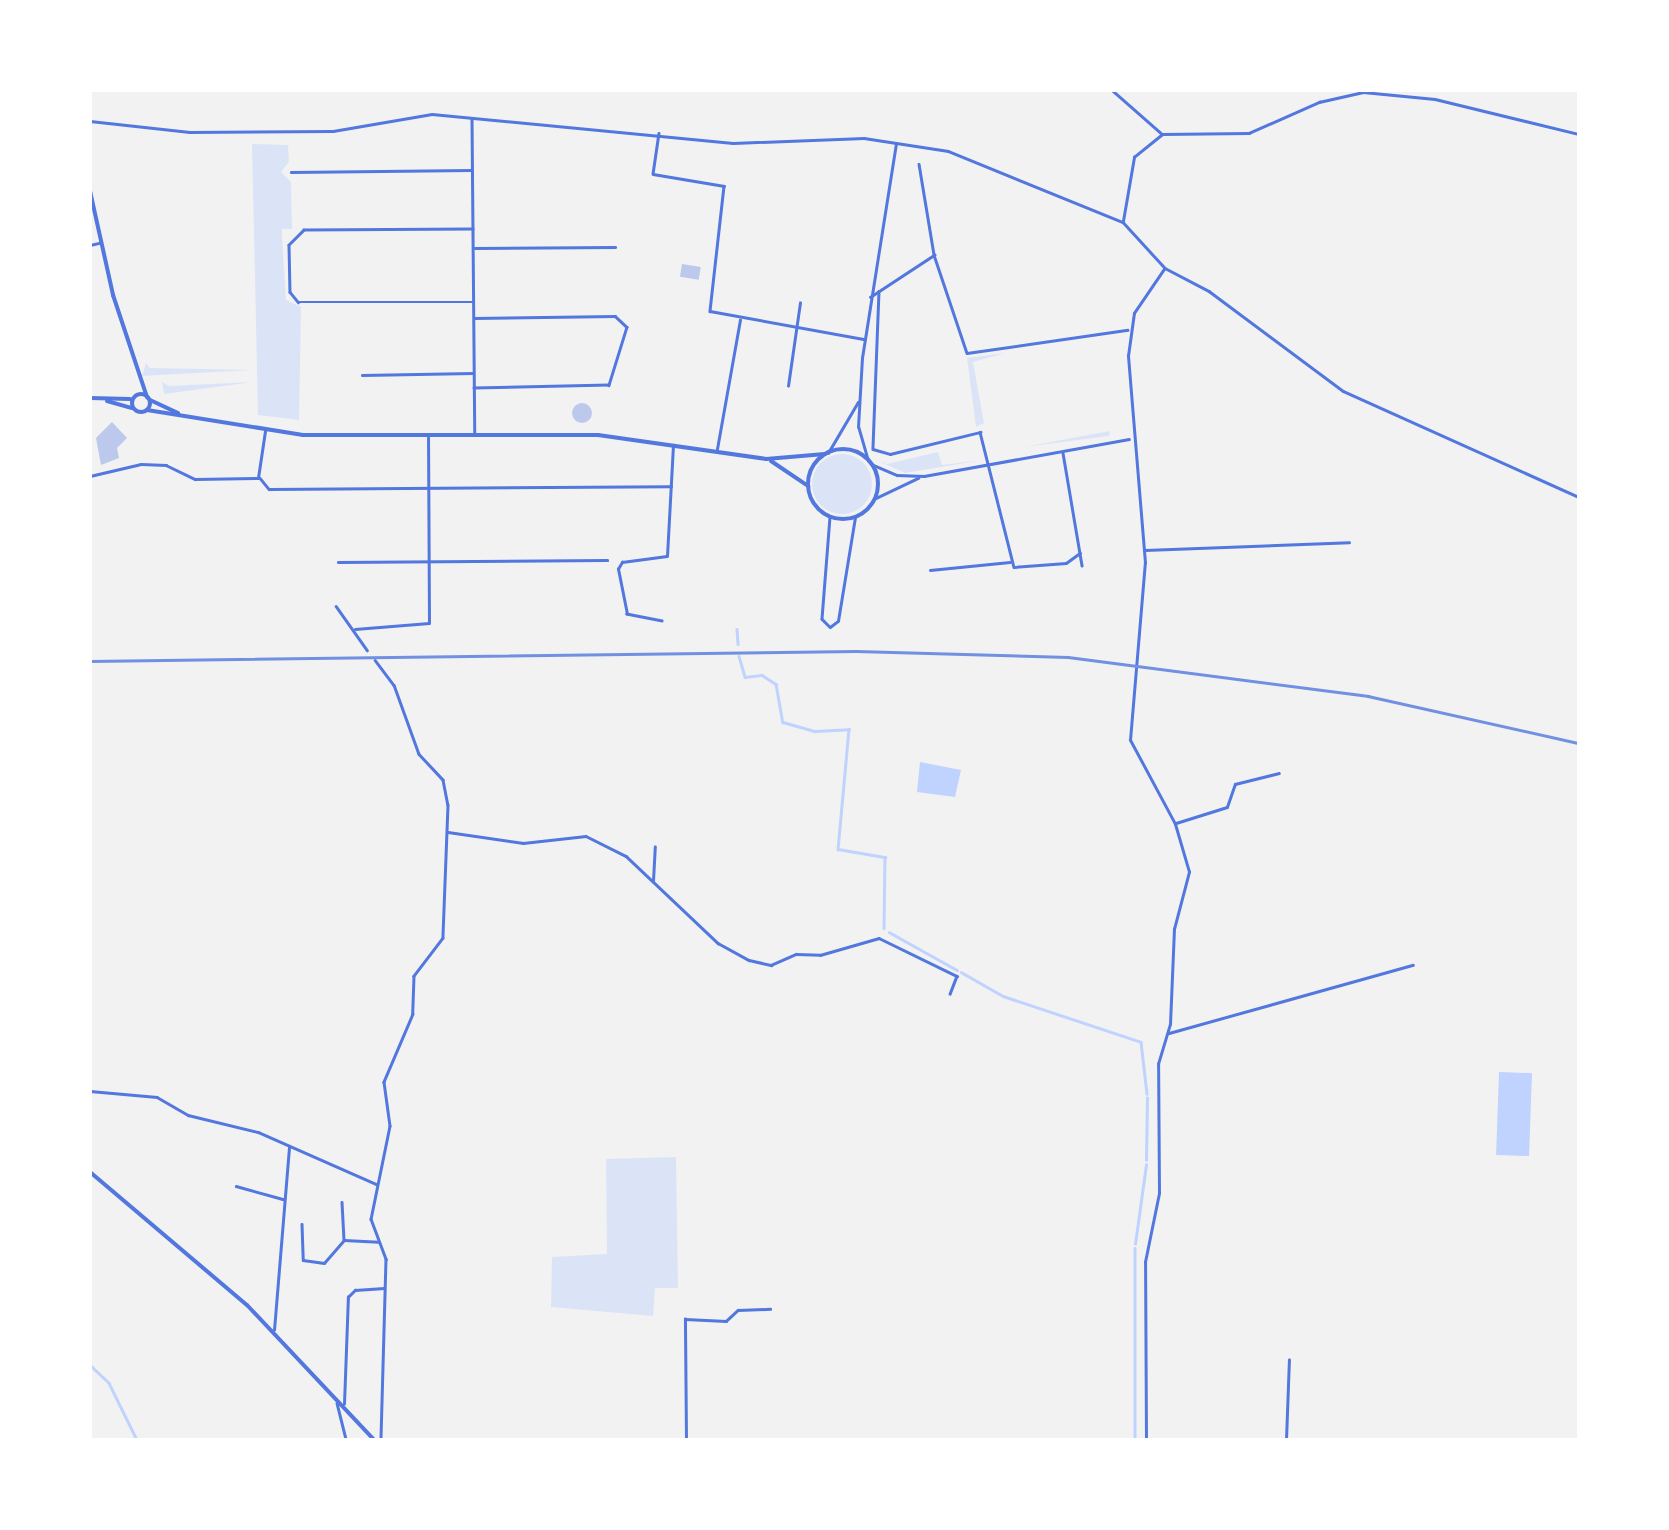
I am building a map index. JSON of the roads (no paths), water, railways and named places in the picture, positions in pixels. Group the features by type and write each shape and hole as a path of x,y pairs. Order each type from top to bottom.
{"street":[{"path":"1112,90 1162,134"},
{"path":"1122,222 1134,157 1162,134 1249,133 1319,102 1382,91 1579,134"},
{"path":"90,121 217,132 344,130 421,114 659,131 733,142 896,142 956,154 1122,222 1165,268 1209,291 1358,400 1579,496"},
{"path":"472,116 475,436"},
{"path":"659,131 652,174 724,186 708,307 740,318 864,339"},
{"path":"874,499 870,463 860,439 858,400 869,298 896,142"},
{"path":"918,164 934,256 970,354 1129,330"},
{"path":"291,172 472,170"},
{"path":"90,192 99,243 138,380 148,398 147,410"},
{"path":"473,229 310,230 289,242 290,292 298,302 474,302"},
{"path":"90,245 99,243"},
{"path":"473,248 616,247"},
{"path":"869,298 934,256"},
{"path":"1146,1440 1145,1262 1160,1193 1158,1064 1168,1034 1174,929 1189,872 1175,824 1130,740 1143,550 1132,438 1129,330 1165,268"},
{"path":"879,291 871,446 890,454 980,432 993,464 1011,562"},
{"path":"788,386 800,303"},
{"path":"474,318 604,316 627,324 611,384 474,388"},
{"path":"716,452 740,318"},
{"path":"362,374 474,373"},
{"path":"133,408 138,380"},
{"path":"90,398 265,430 428,436 598,435 673,445 766,460 791,469 808,486 815,506 830,516 855,517"},
{"path":"102,400 148,398 182,414"},
{"path":"808,486 812,469 827,453 858,400"},
{"path":"265,430 260,478 269,488 671,486"},
{"path":"355,629 426,626 428,436"},
{"path":"766,460 850,450 897,475 924,476 1132,438"},
{"path":"662,621 628,614 618,570 622,562 666,558 673,445"},
{"path":"1062,452 1082,565"},
{"path":"90,476 142,464 164,465 195,478 260,478"},
{"path":"830,516 822,617 828,627 838,621 855,517 874,499 924,476"},
{"path":"1143,550 1349,542"},
{"path":"930,570 1011,562 1027,570 1070,562 1080,553"},
{"path":"338,562 607,560"},
{"path":"336,606 367,650"},
{"path":"375,660 394,685 419,754 445,786 446,832 443,938 414,976 413,1014 384,1082 390,1126 371,1219 380,1241 385,1288 377,1440"},
{"path":"1175,824 1228,806 1235,784 1279,773"},
{"path":"446,832 524,843 586,836 626,856 724,947 757,963 774,965 796,954 820,955 880,938 956,976 950,994"},
{"path":"653,881 655,847"},
{"path":"1168,1034 1413,965"},
{"path":"90,1091 157,1098 188,1115 290,1147 378,1185"},
{"path":"274,1332 290,1147"},
{"path":"90,1172 274,1332 336,1402 377,1440"},
{"path":"236,1186 284,1199"},
{"path":"302,1224 303,1260 324,1262 344,1240 342,1202"},
{"path":"344,1240 380,1241"},
{"path":"344,1409 348,1297 355,1290 385,1288"},
{"path":"686,1440 686,1319 726,1321 738,1310 770,1309"},
{"path":"1286,1440 1289,1360"},
{"path":"336,1402 346,1440"}],"water":[{"path":"920,762 961,770 955,797 917,792"},
{"path":"1499,1072 1532,1073 1529,1156 1496,1155"}],"waterway":[{"path":"737,629 738,644"},
{"path":"739,656 745,677 762,675 776,684 783,722 815,731 849,729 838,849 885,857 884,928"},
{"path":"889,932 957,970"},
{"path":"961,972 1003,996 1141,1042 1147,1094"},
{"path":"1146,1160 1147,1098"},
{"path":"1135,1244 1146,1165"},
{"path":"1135,1248 1135,1440"},
{"path":"90,1365 109,1383 137,1440"}],"railway":[{"path":"90,661 856,651 1068,657 1368,696 1579,743"}]}
